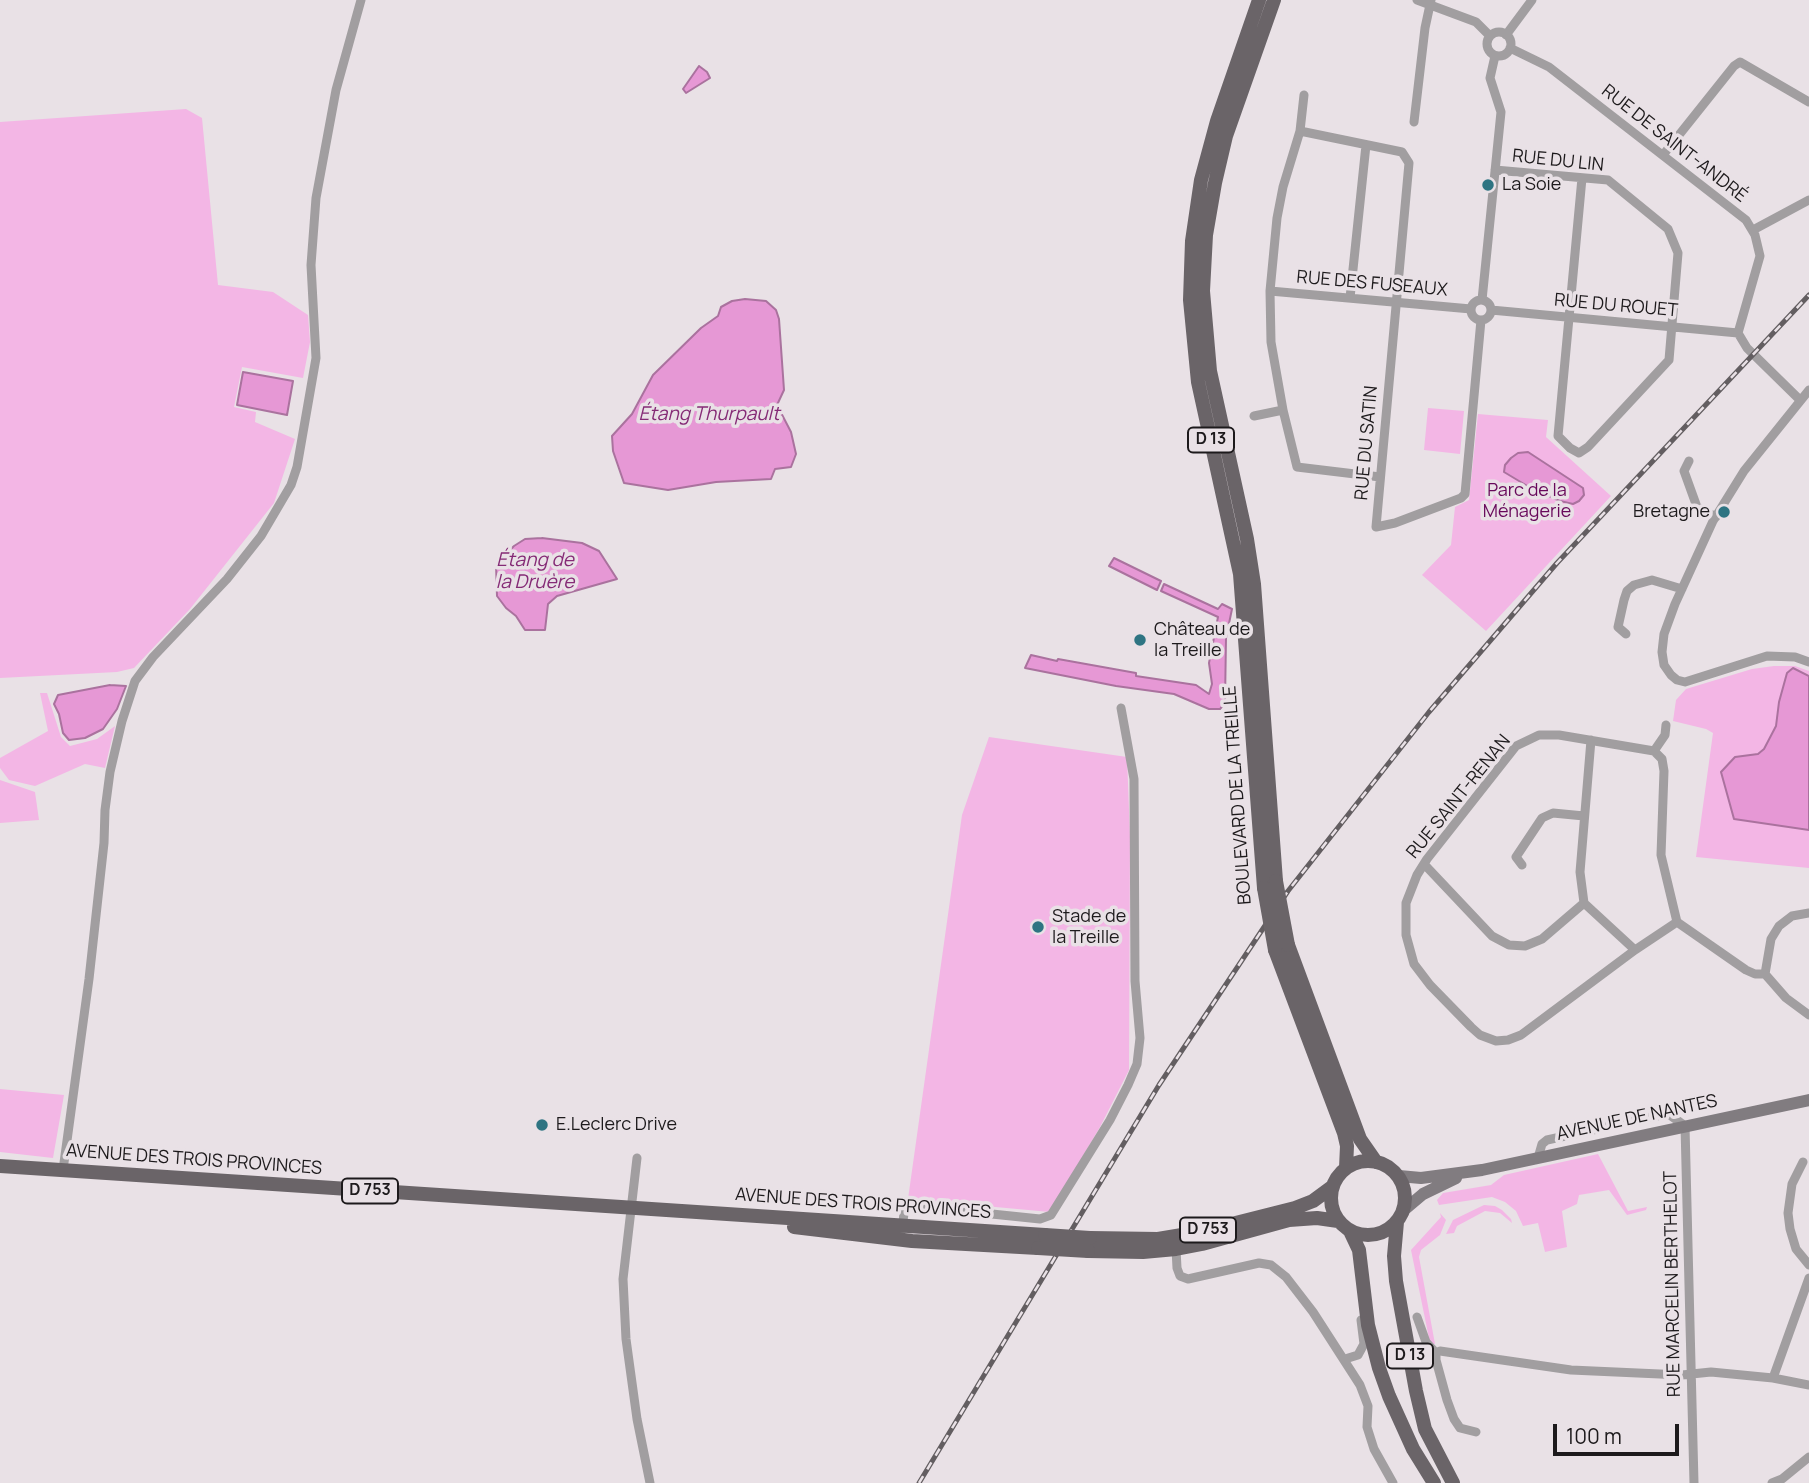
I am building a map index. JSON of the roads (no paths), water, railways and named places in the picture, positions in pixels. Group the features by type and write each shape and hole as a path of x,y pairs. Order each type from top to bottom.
{"main road":[{"name":"BOULEVARD DE LA TREILLE","path":"1259,0 1216,121 1201,180 1192,241 1192,334 1198,382 1240,574 1270,885 1282,947 1347,1146 1346,1168"},
{"name":"BOULEVARD DE LA TREILLE","path":"1270,885 1254,584 1247,539 1210,371 1203,290 1210,208 1220,159 1274,0"},
{"name":"BOULEVARD DE LA TREILLE","path":"1282,947 1356,1129 1376,1162"},
{"name":"AVENUE DE NANTES","path":"1399,1176 1421,1178 1472,1172 1809,1100"},
{"path":"1360,1162 1376,1162 1399,1176 1403,1185 1400,1216 1387,1230 1375,1235 1362,1235 1350,1231 1338,1221 1332,1200 1332,1187 1346,1168 1360,1162"},
{"name":"AVENUE DES TROIS PROVINCES","path":"0,1166 1045,1235 1089,1245"},
{"name":"AVENUE DE NANTES","path":"1400,1216 1423,1194 1472,1172"},
{"name":"D 753","path":"1089,1245 1200,1232 1295,1208 1313,1201 1332,1187"},
{"name":"AVENUE DES TROIS PROVINCES","path":"678,1211 912,1241 1038,1248 1089,1245"},
{"name":"D 13","path":"1400,1216 1394,1256 1396,1281 1416,1391 1425,1429 1453,1483"},
{"name":"D 753","path":"1089,1245 1143,1252 1176,1249 1289,1220 1317,1218 1338,1221"},
{"name":"D 13","path":"1350,1231 1359,1250 1368,1325 1389,1396 1413,1449 1434,1483"}],"street":[{"path":"63,1170 89,979 104,843 105,810 110,772 122,721 135,681 153,657 227,579 261,536 291,485 297,467 316,358 311,265 316,198 336,90 361,0"},
{"path":"1417,0 1431,2 1476,22 1490,36"},
{"path":"1506,35 1532,0"},
{"path":"1414,122 1431,2"},
{"path":"1482,300 1501,111 1491,85 1494,56 1486,47 1490,36 1500,32 1511,41 1510,48 1502,56 1494,56"},
{"name":"RUE DE SAINT-ANDRÉ","path":"1510,48 1549,67 1746,220 1753,230"},
{"path":"1663,155 1740,62 1809,103"},
{"path":"1304,95 1300,131 1283,187 1273,249 1270,291 1271,342 1283,410 1297,467 1380,477"},
{"name":"RUE DU SATIN","path":"1300,131 1402,152 1409,163 1376,527 1395,523 1461,498 1465,494 1481,320"},
{"path":"1350,298 1366,145"},
{"name":"RUE DU LIN","path":"1495,170 1608,180 1668,229 1678,253 1669,360 1588,447 1579,453 1570,449 1558,436 1568,317"},
{"path":"1568,317 1582,178"},
{"path":"1800,400 1747,348 1738,333 1760,256 1753,230 1809,200"},
{"name":"RUE DES FUSEAUX","path":"1270,291 1471,309"},
{"path":"1482,300 1488,302 1491,310 1489,316 1481,320 1475,318 1471,309 1476,301 1482,300"},
{"name":"RUE DU ROUET","path":"1491,310 1738,333"},
{"path":"1809,390 1744,471 1716,517 1682,589 1664,634 1662,652 1664,665 1677,680 1693,681 1767,656 1795,657 1809,662"},
{"path":"1254,416 1283,410"},
{"path":"1689,461 1684,471 1697,507 1716,517"},
{"path":"1626,634 1618,627 1627,591 1634,585 1652,580 1682,589"},
{"path":"912,1241 902,1234 905,1205 1040,1219 1051,1215 1110,1120 1128,1085 1136,1064 1140,1038 1135,981 1134,779 1121,708"},
{"path":"1666,724 1665,734 1654,751 1662,759 1664,771 1661,855 1677,922 1746,970 1765,974 1786,998 1809,1015"},
{"name":"RUE SAINT-RENAN","path":"1654,751 1559,735 1539,735 1517,746 1424,864 1406,903 1405,926 1410,954 1420,973 1471,1027 1496,1041 1521,1035 1677,922"},
{"path":"1591,740 1580,872 1584,902 1635,950"},
{"path":"1522,865 1516,858 1542,818 1553,813 1584,816"},
{"path":"1424,864 1492,936 1509,944 1525,946 1542,939 1584,902"},
{"path":"1765,974 1771,939 1780,926 1792,916 1809,913"},
{"name":"RUE MARCELIN BERTHELOT","path":"1685,1126 1694,1483"},
{"path":"637,1158 623,1279 626,1339 637,1419 650,1483"},
{"path":"1803,1162 1792,1184 1788,1213 1796,1248 1809,1265"},
{"path":"1176,1249 1180,1276 1188,1279 1259,1263 1271,1265 1286,1277 1345,1359 1360,1385 1368,1406 1367,1427 1374,1449 1393,1483"},
{"path":"1773,1378 1809,1278"},
{"path":"1345,1359 1358,1355 1364,1344 1359,1300 1363,1283"},
{"path":"1417,1317 1426,1342 1436,1353 1454,1419 1460,1428 1476,1432"},
{"path":"1436,1353 1443,1350 1571,1370 1682,1375 1690,1372 1711,1372 1809,1384"},
{"path":"1772,1483 1782,1479 1809,1457"}],"water":[{"path":"699,66 710,78 686,93 683,89"},
{"name":"Étang Thurpault","path":"732,301 766,301 776,310 779,319 784,390 777,405 791,432 796,454 791,467 775,469 771,479 716,482 668,490 624,483 613,451 612,436 632,414 653,375 701,328 718,316 721,307"},
{"path":"243,372 293,381 287,415 237,405"},
{"path":"1528,452 1583,488 1584,495 1579,501 1573,504 1560,501 1504,472 1505,465 1511,458 1518,453"},
{"name":"Étang de la Druère","path":"542,538 582,543 599,551 617,579 557,596 548,604 545,630 525,630 497,596 496,564 525,539"},
{"path":"1114,558 1161,581 1157,590 1109,566"},
{"path":"1164,584 1218,609 1222,604 1232,609 1226,638 1225,703 1220,709 1209,709 1174,694 1025,668 1031,655 1196,685 1209,694 1212,684 1209,663 1218,617 1161,591"},
{"path":"1793,668 1809,676 1809,830 1734,819 1721,772 1735,757 1758,754 1764,749 1776,726 1787,673"},
{"path":"110,685 126,686 117,709 103,729 85,738 69,740 63,733 54,704 58,695"}],"railway":[{"path":"919,1483 1159,1085 1288,891 1429,712 1557,563 1809,295"}],"place":[{"name":"La Soie","path":"1488,185"},
{"name":"Bretagne","path":"1724,512"},
{"name":"Château de la Treille","path":"1140,640"},
{"name":"Stade de la Treille","path":"1038,927"},
{"name":"E.Leclerc Drive","path":"542,1125"}],"park label":[{"name":"Parc de la Ménagerie","path":"1527,501"}]}
